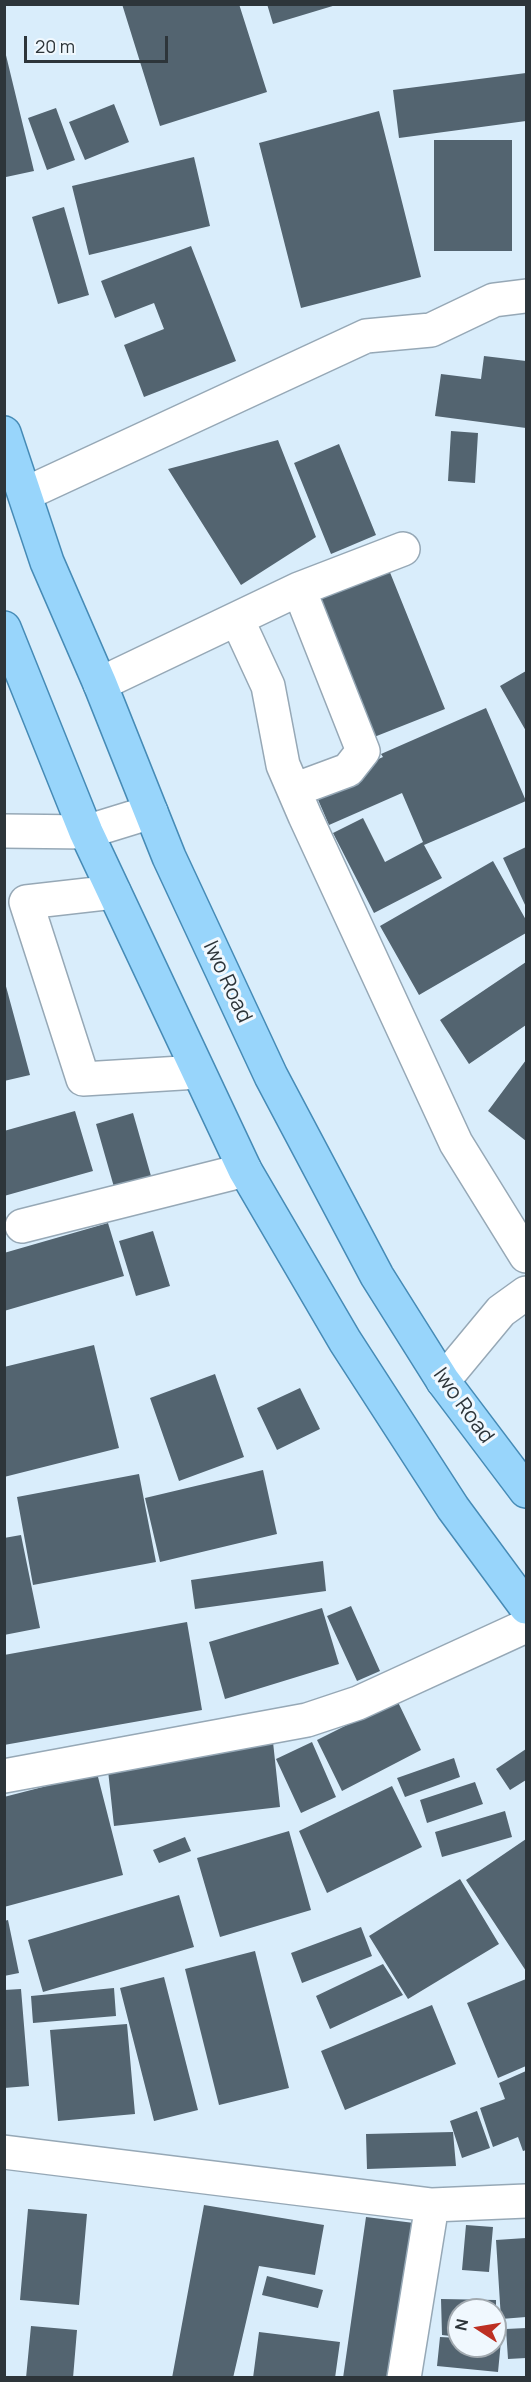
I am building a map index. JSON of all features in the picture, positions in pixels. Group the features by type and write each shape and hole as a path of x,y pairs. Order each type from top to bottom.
{"main road":[{"name":"Iwo Road","path":"4,433 47,562 100,684 169,857 271,1076 377,1276 443,1381 526,1491"},
{"path":"4,628 86,832 245,1170 345,1341 453,1508 526,1607"}],"street":[{"path":"25,494 366,336 431,330 494,300 526,296"},
{"path":"100,684 299,589 403,549"},
{"path":"294,790 348,770 363,751 299,589"},
{"path":"237,619 268,686 283,765 294,790 456,1143 526,1256"},
{"path":"4,831 86,832 151,813"},
{"path":"114,892 26,902 83,1079 198,1072"},
{"path":"22,1226 245,1170"},
{"path":"443,1381 501,1311 526,1293"},
{"path":"4,1776 307,1720 358,1703 526,1626"},
{"path":"4,2152 432,2205 526,2201"},
{"path":"404,2378 432,2205"}],"building":[{"path":"122,4 239,4 267,92 160,126"},
{"path":"267,4 336,4 336,5 273,24"},
{"path":"4,47 34,171 6,177 4,170"},
{"path":"526,73 526,121 399,138 393,90"},
{"path":"114,104 129,142 85,160 69,122"},
{"path":"56,108 75,160 47,170 28,118"},
{"path":"379,111 421,277 301,308 259,143"},
{"path":"434,140 512,140 512,251 434,251"},
{"path":"194,157 210,226 89,255 72,186"},
{"path":"64,207 89,295 58,304 32,217"},
{"path":"191,246 236,361 144,397 124,345 164,329 154,303 115,318 101,281"},
{"path":"484,356 526,361 526,428 435,416 441,374 481,379"},
{"path":"451,431 478,433 475,483 448,481"},
{"path":"278,440 316,537 241,585 168,469"},
{"path":"339,444 376,535 331,554 294,463"},
{"path":"389,570 445,709 364,741 309,601"},
{"path":"526,671 526,731 500,686"},
{"path":"486,708 526,801 424,845 442,878 374,913 333,833 363,818 385,862 423,842 402,793 329,825 313,788 383,757 381,754"},
{"path":"526,847 526,907 503,858"},
{"path":"493,861 526,920 526,933 419,995 380,926"},
{"path":"526,962 526,1025 469,1064 440,1020"},
{"path":"4,979 30,1075 4,1081"},
{"path":"526,1060 526,1141 488,1111"},
{"path":"75,1111 93,1171 4,1196 4,1131"},
{"path":"133,1113 151,1176 114,1187 96,1124"},
{"path":"108,1223 124,1276 4,1311 4,1253"},
{"path":"153,1231 170,1286 136,1296 119,1241"},
{"path":"94,1345 119,1448 4,1477 4,1367"},
{"path":"215,1374 244,1457 179,1481 150,1398"},
{"path":"300,1388 320,1429 277,1450 257,1408"},
{"path":"263,1470 277,1534 160,1562 145,1498"},
{"path":"139,1474 156,1562 33,1585 17,1497"},
{"path":"21,1535 40,1628 4,1635 4,1538"},
{"path":"323,1561 326,1591 195,1609 191,1580"},
{"path":"351,1606 380,1671 357,1681 327,1616"},
{"path":"322,1608 339,1664 225,1699 209,1642"},
{"path":"187,1622 202,1710 4,1745 4,1655"},
{"path":"397,1700 421,1750 342,1791 317,1740"},
{"path":"273,1742 280,1807 114,1826 107,1761"},
{"path":"312,1742 336,1797 301,1813 276,1759"},
{"path":"526,1749 526,1780 510,1790 496,1769"},
{"path":"454,1758 460,1777 405,1797 397,1778"},
{"path":"97,1773 123,1875 4,1907 4,1797"},
{"path":"475,1782 483,1804 427,1823 420,1800"},
{"path":"392,1786 422,1847 327,1893 299,1831"},
{"path":"505,1811 512,1837 442,1857 435,1832"},
{"path":"289,1831 311,1910 220,1937 197,1858"},
{"path":"185,1837 191,1851 159,1863 153,1850"},
{"path":"526,1839 526,1971 466,1880"},
{"path":"460,1879 499,1944 408,1999 369,1936"},
{"path":"179,1895 194,1947 43,1992 28,1940"},
{"path":"8,1920 19,1973 4,1976 4,1921"},
{"path":"361,1927 372,1956 302,1983 291,1953"},
{"path":"255,1951 289,2088 219,2105 185,1969"},
{"path":"383,1964 403,1995 330,2029 316,1996"},
{"path":"164,1977 198,2110 154,2121 120,1988"},
{"path":"526,1979 526,2066 498,2078 467,2003"},
{"path":"114,1988 116,2016 33,2023 31,1996"},
{"path":"21,1989 29,2086 4,2088 4,1990"},
{"path":"432,2005 456,2064 345,2110 321,2051"},
{"path":"127,2024 135,2114 58,2121 50,2030"},
{"path":"526,2071 526,2150 523,2151 518,2137 493,2147 480,2108 505,2099 499,2083"},
{"path":"477,2111 490,2148 462,2158 450,2121"},
{"path":"453,2132 456,2166 367,2169 366,2134"},
{"path":"204,2205 324,2225 315,2275 259,2266 233,2378 172,2378"},
{"path":"28,2209 87,2214 79,2305 20,2300"},
{"path":"366,2217 414,2223 392,2378 343,2378"},
{"path":"466,2225 493,2227 489,2272 462,2270"},
{"path":"526,2238 526,2317 507,2319 507,2298 500,2298 496,2240"},
{"path":"267,2276 323,2290 318,2308 262,2295"},
{"path":"441,2299 447,2299 447,2336 442,2335"},
{"path":"31,2326 77,2330 73,2378 26,2378"},
{"path":"526,2328 526,2358 508,2359 507,2329"},
{"path":"259,2332 340,2342 335,2378 253,2378"},
{"path":"440,2337 447,2337 447,2358 499,2358 498,2372 437,2366"}]}
